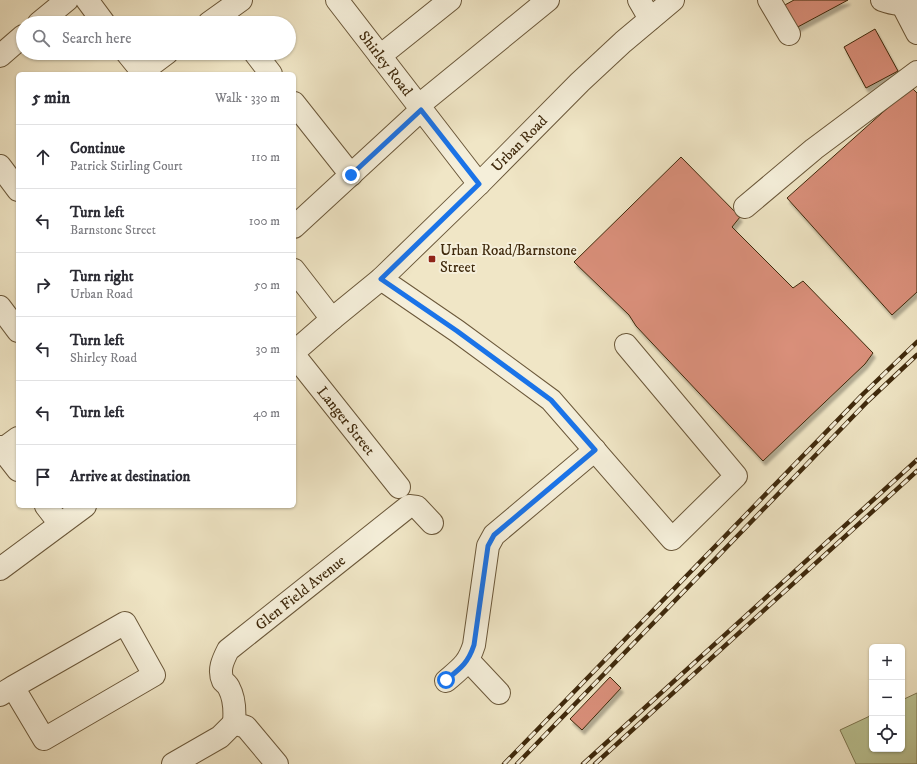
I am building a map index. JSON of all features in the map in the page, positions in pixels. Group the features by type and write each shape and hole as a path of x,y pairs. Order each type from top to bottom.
{"street":[{"path":"48,16 67,0"},
{"path":"87,0 99,16"},
{"path":"225,16 241,0"},
{"name":"Shirley Road","path":"337,0 479,184"},
{"path":"296,225 351,175 420,108 548,0"},
{"path":"639,0 650,19"},
{"name":"Urban Road","path":"296,350 381,279 479,184 580,82 623,42 673,0"},
{"path":"770,0 789,34"},
{"path":"899,1 917,33"},
{"path":"380,56 441,3"},
{"path":"0,56 16,42"},
{"path":"133,60 140,72"},
{"path":"142,72 158,60"},
{"path":"260,60 269,72"},
{"path":"745,207 814,149 917,72"},
{"path":"296,106 351,175"},
{"path":"296,273 332,319"},
{"path":"381,279 457,331 551,400 672,539 736,476 626,346"},
{"path":"0,307 16,328"},
{"name":"Langer Street","path":"296,358 399,487"},
{"path":"5,447 16,466"},
{"path":"446,680 468,660 474,645 488,546 494,535 595,450"},
{"name":"Glen Field Avenue","path":"234,723 234,700 229,687 223,680 221,673 222,662 228,650 409,506 417,507 432,523"},
{"path":"48,508 60,524"},
{"path":"0,569 82,508"},
{"path":"125,623 154,675 44,739 6,691 125,623"},
{"path":"468,660 499,692"},
{"path":"173,764 220,737 234,723 246,727 277,764"}],"green space":[{"path":"917,693 917,764 856,764 840,730 869,716 869,752 905,752 905,699"}],"building":[{"path":"794,0 848,0 794,29 783,6"},
{"path":"875,29 898,71 866,88 844,47"},
{"path":"911,87 917,93 917,292 892,315 787,198"},
{"path":"681,157 740,217 732,227 793,288 803,281 873,353 865,364 763,461 636,326 629,315 574,262"},
{"path":"610,677 621,688 582,730 570,719"}],"railway":[{"path":"504,764 862,395 917,342"},
{"path":"517,764 868,401 917,355"},
{"path":"583,764 917,460"},
{"path":"595,764 917,471"}],"place":[{"name":"Urban Road/Barnstone Street","path":"432,259"}],"route":[{"path":"351,175 421,110 479,184 381,279 457,331 551,400 595,450 494,535 488,546 474,645 470,658 446,680"}]}
